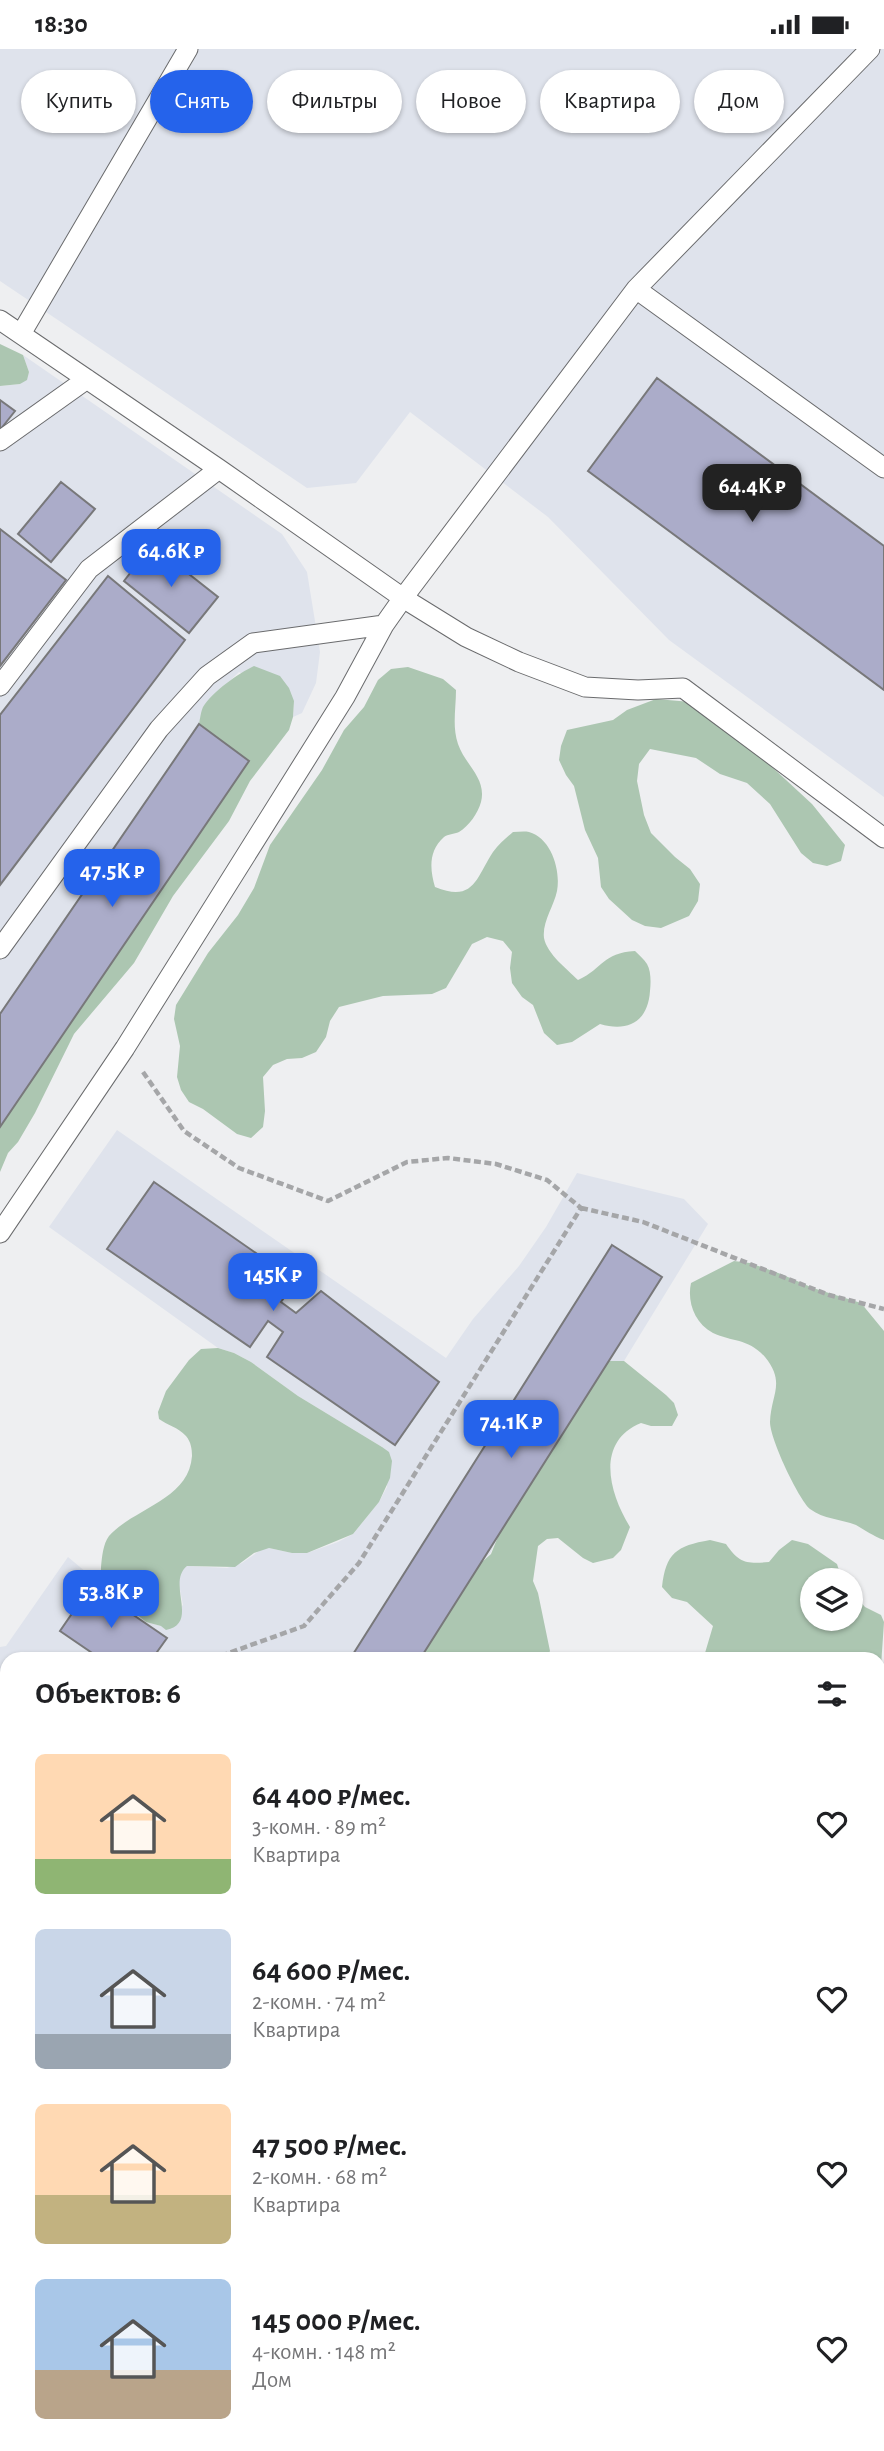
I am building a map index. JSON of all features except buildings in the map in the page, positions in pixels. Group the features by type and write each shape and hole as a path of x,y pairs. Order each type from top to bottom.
{"lane":[{"path":"21,334 188,49"},
{"path":"0,1233 125,1048 345,697 384,625 403,598 636,289 870,49"},
{"path":"636,289 884,468"},
{"path":"0,320 403,598 466,637 519,662 585,687 638,690 683,688 884,838"},
{"path":"0,441 87,379"},
{"path":"0,686 89,569 219,469"},
{"path":"0,949 159,729 207,676 253,643 384,625"}],"path":[{"path":"125,1048 184,1131 239,1168 328,1201 407,1162 448,1158 496,1164 547,1180 581,1208 643,1222 829,1295 884,1309"},
{"path":"232,1652 304,1626 359,1563 581,1208"}],"shaded area":[{"path":"0,49 884,49 884,797 669,640 548,517 410,412 356,483 307,488 0,281"},
{"path":"23,355 282,534 307,572 320,652 316,683 302,713 293,717 294,701 239,672 203,707 199,724 249,761 0,1127 0,386 20,384 29,372"},
{"path":"117,1130 446,1358 473,1319 519,1266 546,1227 577,1173 684,1199 708,1224 624,1361 600,1361 490,1554 474,1569 417,1652 0,1652 0,1647 6,1646 68,1557 146,1622 161,1626 183,1605 178,1579 180,1571 187,1566 227,1568 242,1563 262,1549 307,1553 338,1542 353,1534 379,1502 387,1487 382,1447 298,1396 251,1362 218,1348 49,1227"}],"green space":[{"path":"0,344 23,355 29,372 27,380 20,384 0,386"},
{"path":"254,666 280,676 289,688 294,701 289,730 250,781 229,821 173,896 134,963 74,1034 35,1113 18,1142 8,1153 0,1172 0,1127 249,761 199,724 203,707 213,695"},
{"path":"408,667 443,679 456,690 456,737 461,752 478,779 482,793 480,806 470,823 459,832 444,837 435,848 431,867 435,887 458,892 466,890 477,879 495,849 513,832 537,835 553,856 558,883 544,932 549,950 578,980 609,958 635,951 646,962 650,973 648,1002 641,1017 635,1022 619,1027 600,1024 572,1042 557,1045 544,1033 533,1005 522,997 512,983 512,952 503,941 487,937 472,944 446,988 432,994 383,996 339,1007 316,1052 273,1065 263,1077 263,1127 251,1138 237,1134 189,1102 181,1090 177,1077 180,1046 174,1019 176,1005 208,953 238,915 254,888 270,845 322,770 344,730 364,707 378,680 391,669"},
{"path":"656,699 691,702 759,755 812,804 845,845 841,861 827,866 813,863 801,853 770,804 747,783 720,774 696,758 650,749 639,764 637,781 644,815 651,833 690,869 700,884 698,901 689,916 661,928 645,926 632,920 609,899 601,887 598,858 585,830 574,786 559,760 567,730 613,720 627,710"},
{"path":"734,1261 750,1263 813,1288 861,1303 884,1331 884,1540 856,1525 810,1509 792,1481 771,1430 776,1382 771,1366 759,1351 752,1347 706,1329 693,1311 691,1283"},
{"path":"218,1348 251,1362 298,1396 389,1452 392,1461 390,1478 379,1502 353,1534 307,1553 269,1548 254,1553 235,1567 187,1566 181,1573 181,1619 176,1626 166,1630 146,1622 104,1588 101,1582 103,1551 109,1536 171,1493 189,1471 192,1456 189,1441 180,1430 159,1419 158,1412 166,1391 189,1360 201,1349"},
{"path":"600,1361 624,1361 674,1403 678,1415 672,1426 641,1423 626,1432 617,1442 612,1455 612,1484 616,1499 630,1527 621,1550 613,1558 593,1563 558,1538 547,1539 538,1546 533,1581 538,1593 550,1652 417,1652 474,1569 491,1554 499,1534 501,1514"},
{"path":"710,1540 726,1544 739,1559 754,1563 769,1562 792,1540 808,1544 837,1564 838,1568 800,1568 800,1631 863,1631 863,1605 881,1615 884,1622 882,1652 705,1652 713,1626 687,1602 672,1598 662,1587 666,1566 681,1549"}]}
